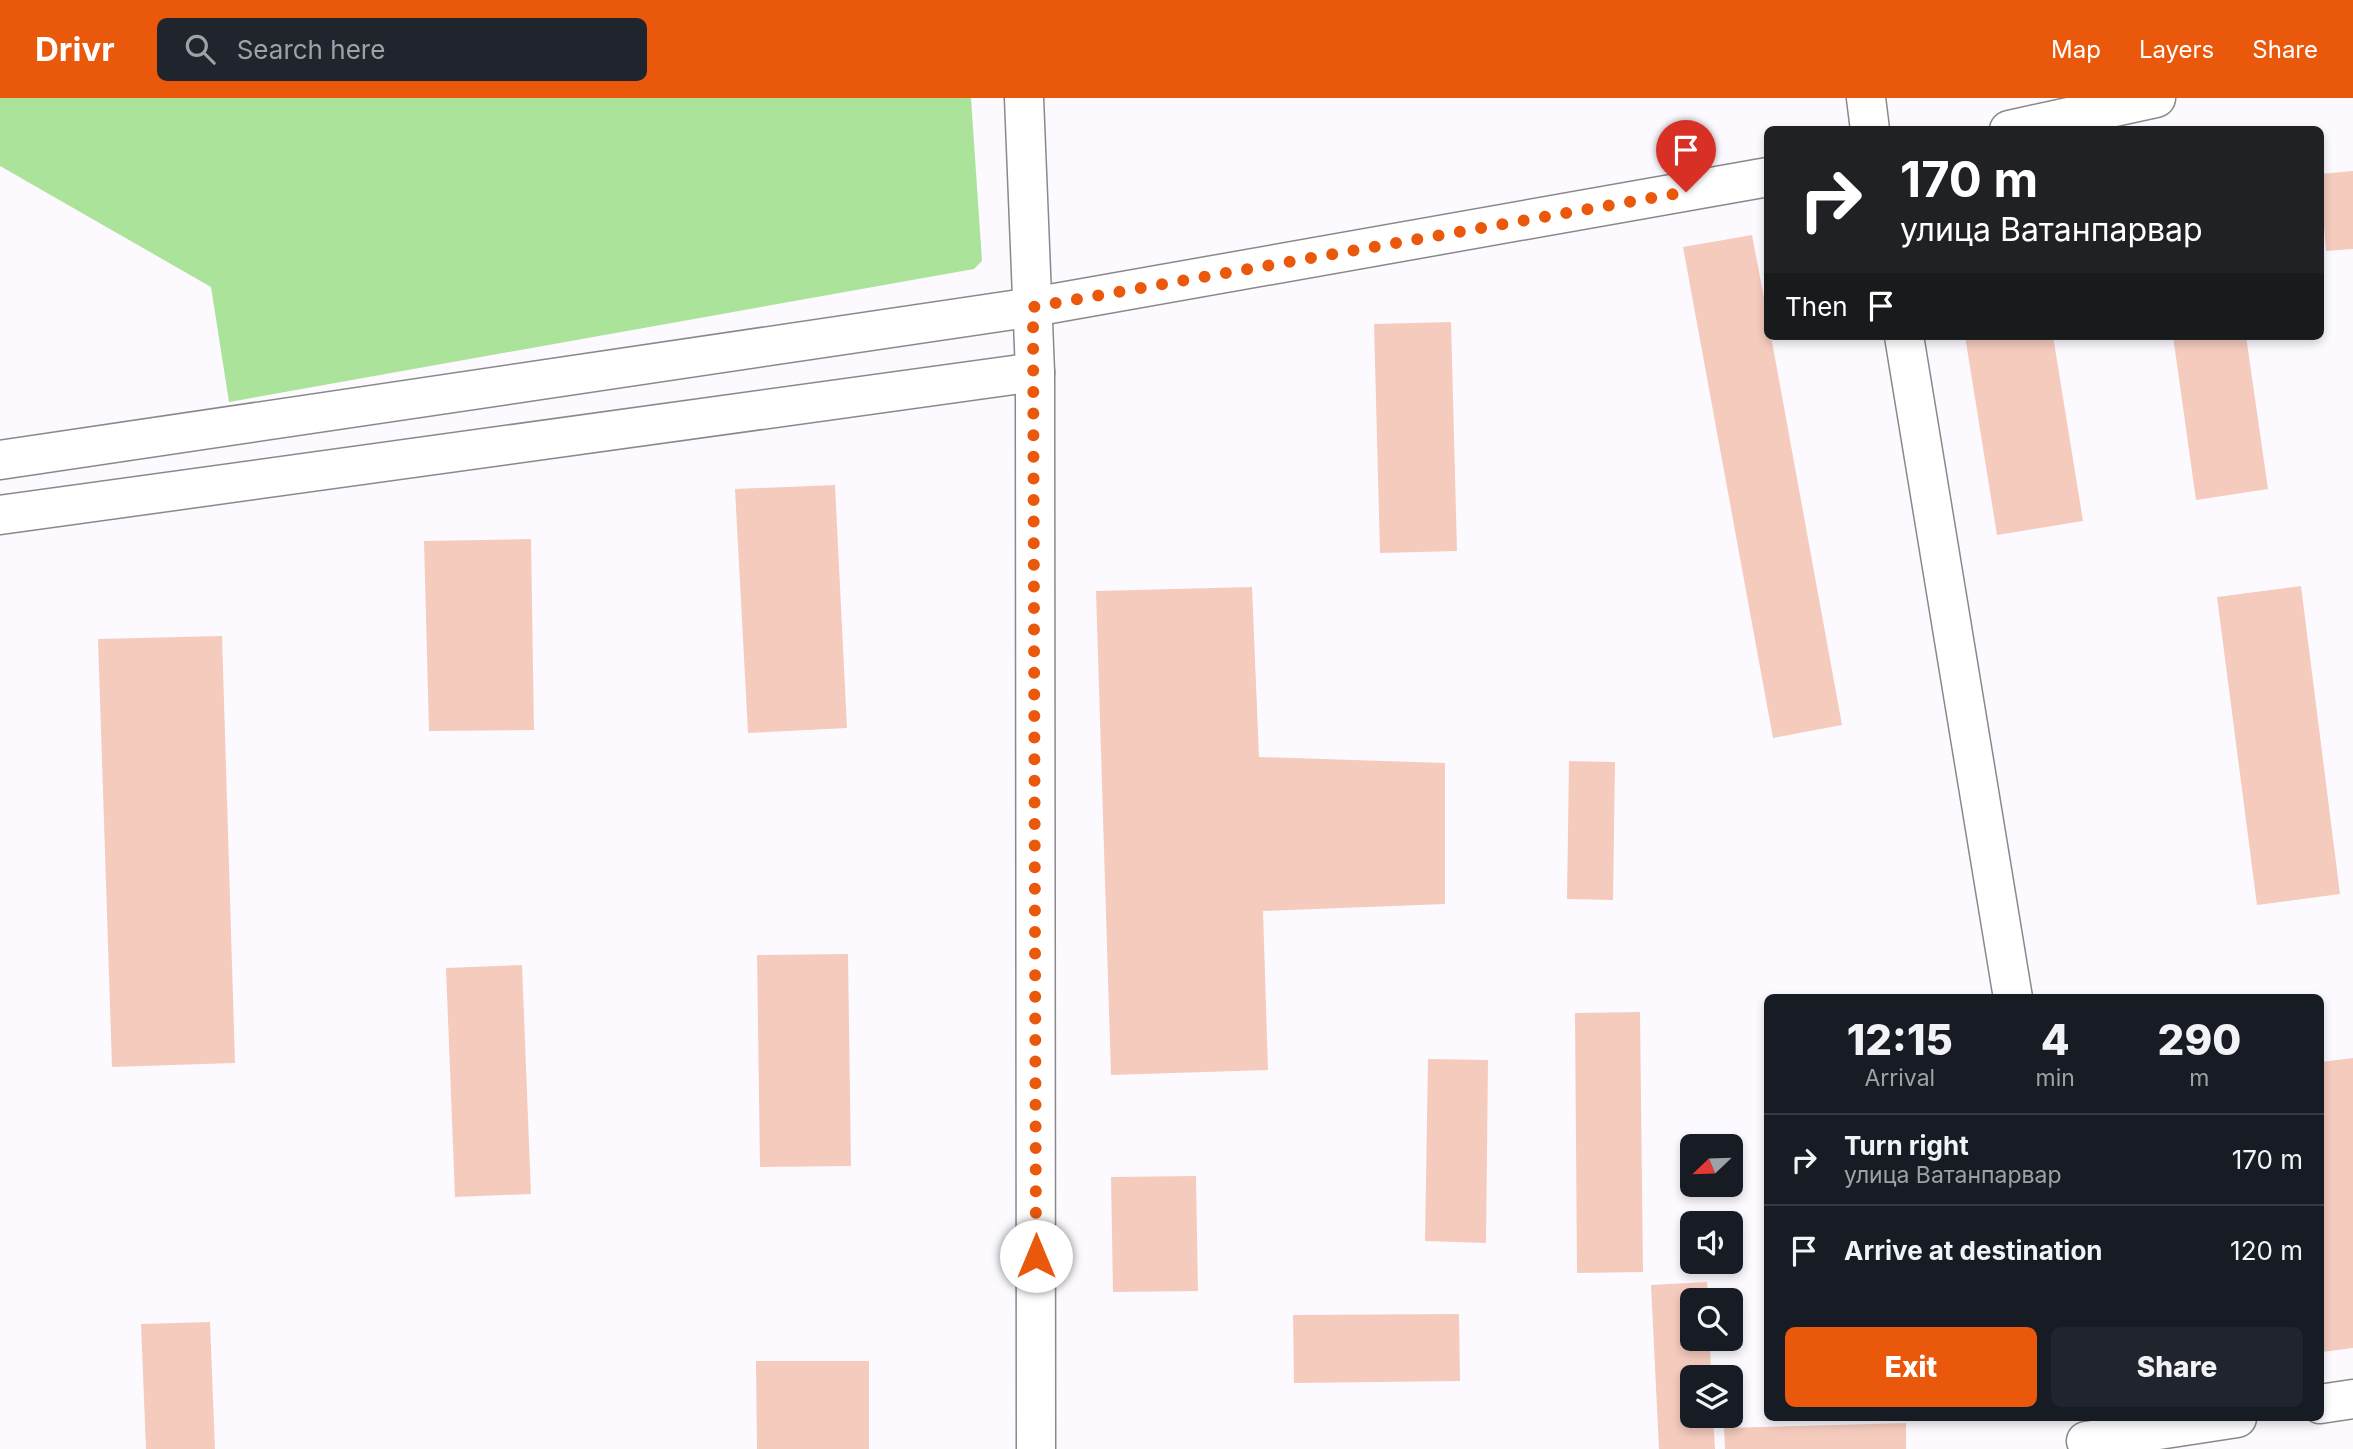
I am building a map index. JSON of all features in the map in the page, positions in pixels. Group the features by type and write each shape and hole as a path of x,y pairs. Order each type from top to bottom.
{"street":[{"path":"1024,98 1035,372 1036,1449"},
{"path":"1866,98 1870,126"},
{"path":"2027,126 2156,98"},
{"path":"0,460 1033,307 1764,178"},
{"path":"1905,340 2012,994"},
{"path":"0,515 1035,372"},
{"path":"2324,1403 2353,1399"},
{"path":"2085,1436 2212,1421"}],"green space":[{"path":"0,98 971,98 982,261 974,269 229,402 211,287 0,166"}],"building":[{"path":"2353,171 2353,249 2326,251 2324,174"},
{"path":"1752,235 1764,298 1764,340 1772,340 1842,725 1773,738 1683,247"},
{"path":"1451,322 1457,551 1380,553 1374,324"},
{"path":"1966,340 2054,340 2083,521 1997,535"},
{"path":"2174,340 2247,340 2268,489 2196,500"},
{"path":"835,485 847,728 748,733 735,489"},
{"path":"531,539 534,730 429,731 424,541"},
{"path":"2301,586 2340,894 2257,905 2217,597"},
{"path":"1252,587 1259,757 1445,763 1445,904 1263,911 1268,1070 1111,1075 1096,591"},
{"path":"222,636 235,1063 112,1067 98,639"},
{"path":"1569,761 1615,762 1613,900 1567,899"},
{"path":"848,954 851,1166 760,1167 757,955"},
{"path":"522,965 531,1194 455,1197 446,968"},
{"path":"1640,1012 1643,1272 1577,1273 1575,1013"},
{"path":"2353,1058 2353,1348 2324,1352 2324,1062"},
{"path":"1428,1059 1488,1060 1486,1243 1425,1241"},
{"path":"1196,1176 1198,1291 1113,1292 1111,1177"},
{"path":"1707,1282 1707,1288 1680,1288 1680,1351 1710,1351 1711,1365 1680,1365 1680,1428 1714,1428 1715,1449 1659,1449 1651,1285"},
{"path":"1459,1314 1460,1381 1294,1383 1293,1315"},
{"path":"210,1322 215,1449 146,1449 141,1324"},
{"path":"756,1361 869,1361 869,1449 757,1449"},
{"path":"1906,1423 1906,1449 1725,1449 1724,1428"}],"route":[{"path":"1036,1256 1033,307 1686,192"}]}
